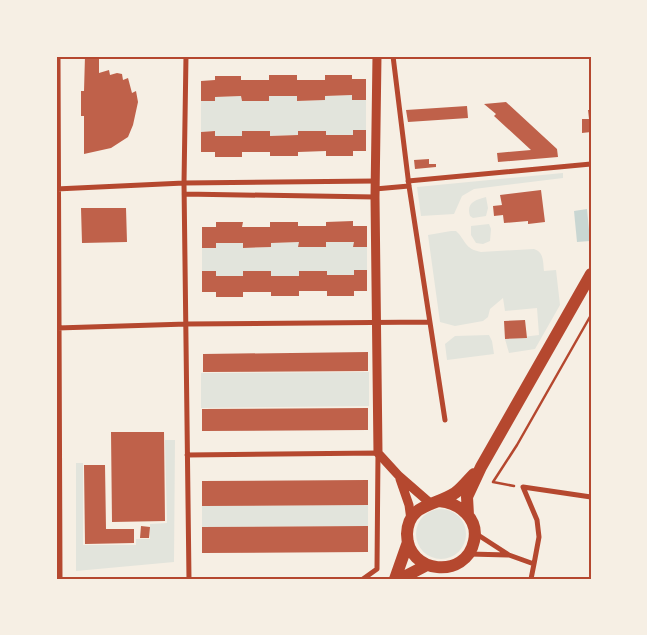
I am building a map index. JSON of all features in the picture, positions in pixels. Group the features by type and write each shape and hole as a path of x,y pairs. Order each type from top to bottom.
{"main road":[{"path":"468,515 467,497 481,466 591,274"},
{"path":"395,579 408,542 408,527 416,513 456,492 481,466"},
{"path":"408,542 418,560 427,565 442,568 458,564 469,554 474,543 474,532 468,515 456,504 435,502"},
{"path":"400,579 427,565"}],"street":[{"path":"58,56 57,189 60,579"},
{"path":"186,56 184,194 189,579"},
{"path":"363,579 377,569 378,452 375,189 377,56"},
{"path":"393,56 409,183 445,420"},
{"path":"184,194 375,189 409,183 591,164"},
{"path":"57,189 184,183 375,189"},
{"path":"58,328 186,324 430,322"},
{"path":"187,455 378,452 399,476 435,502"},
{"path":"399,476 409,504 411,520"},
{"path":"523,487 591,497"},
{"path":"523,487 537,520 539,537 531,579"},
{"path":"474,532 509,555 534,564"},
{"path":"469,554 509,555"}],"path":[{"path":"523,487 493,482 517,445 591,316"}],"shaded area":[{"path":"352,95 353,100 366,100 366,130 353,130 353,135 326,135 325,131 298,131 298,135 270,136 269,131 242,131 242,136 215,136 215,131 201,132 201,101 214,101 215,97 241,96 242,101 269,101 269,96 297,96 298,101 325,100 325,96"},
{"path":"563,173 563,178 474,189 462,196 454,214 421,216 417,187"},
{"path":"486,197 488,208 486,216 473,218 470,216 470,205"},
{"path":"587,209 590,241 577,242 574,211"},
{"path":"489,224 491,229 490,241 483,244 476,243 471,235 471,226"},
{"path":"456,231 468,246 475,251 537,250 540,252 543,261 544,271 556,270 560,305 535,349 509,353 505,339 539,335 537,308 505,311 503,298 490,309 488,317 483,321 455,326 440,322 428,235"},
{"path":"299,242 299,247 326,247 326,242 354,242 354,247 367,247 367,270 354,270 354,275 327,275 326,271 299,271 299,276 271,276 243,271 243,276 216,276 216,271 202,271 202,248 216,248 216,243 243,243 243,248 270,247 271,243"},
{"path":"489,335 494,354 447,360 445,344 455,336"},
{"path":"369,372 369,406 201,408 201,373"},
{"path":"165,440 175,440 174,562 76,571 76,463 83,463 83,545 136,545 136,539 150,539 150,524 167,523"},
{"path":"368,505 368,526 202,527 202,506"},
{"path":"441,509 451,511 459,516 464,524 466,534 464,544 459,552 451,557 441,559 431,557 423,552 418,544 416,534 418,524 423,516 431,511"}],"building":[{"path":"85,56 99,56 99,73 109,70 110,75 117,73 122,74 123,80 128,78 132,93 136,91 138,102 133,125 128,137 111,148 84,154 84,116 81,116 81,91 84,91"},
{"path":"269,75 297,75 297,80 325,80 325,75 352,75 352,79 366,79 366,100 352,100 352,95 325,96 325,100 297,101 297,96 269,96 269,101 242,101 241,96 215,97 215,101 201,101 201,81 215,80 215,76 241,76 241,80 269,80"},
{"path":"506,102 557,149 558,157 498,162 497,153 531,150 494,116 496,114 484,104"},
{"path":"467,106 468,118 408,122 406,110"},
{"path":"588,110 591,110 591,132 582,133 582,119 589,119"},
{"path":"353,130 366,130 366,151 353,151 353,156 326,156 326,151 298,152 298,156 270,156 270,152 242,152 242,157 215,157 215,152 201,152 201,132 215,131 215,136 242,136 242,131 270,131 270,136 298,135 298,131 326,131 326,135 353,135"},
{"path":"429,159 429,164 436,164 436,167 415,169 414,160"},
{"path":"541,190 545,222 528,224 528,221 504,223 503,215 494,216 493,206 502,205 500,195"},
{"path":"81,208 126,208 127,242 82,243"},
{"path":"353,221 353,226 367,226 367,247 353,247 354,242 326,242 326,247 298,247 299,242 271,243 271,247 243,248 243,243 216,243 216,248 202,248 202,227 216,227 216,222 243,222 242,227 270,227 270,222 298,222 298,226 326,226 326,222"},
{"path":"354,270 367,270 367,291 354,291 354,296 327,296 327,291 299,291 299,296 271,296 271,292 243,292 243,297 216,297 216,292 202,292 202,271 216,271 216,276 243,276 243,271 271,271 271,276 299,276 299,271 327,271 327,275 354,275"},
{"path":"525,320 527,338 505,339 504,321"},
{"path":"368,352 368,371 203,372 203,354"},
{"path":"368,408 368,430 202,431 202,409"},
{"path":"111,432 164,432 165,521 112,522"},
{"path":"84,465 105,465 106,529 134,529 134,543 85,544"},
{"path":"368,480 368,505 202,506 202,481"},
{"path":"141,526 150,527 149,538 140,538"},
{"path":"368,526 368,552 202,553 202,527"}]}
